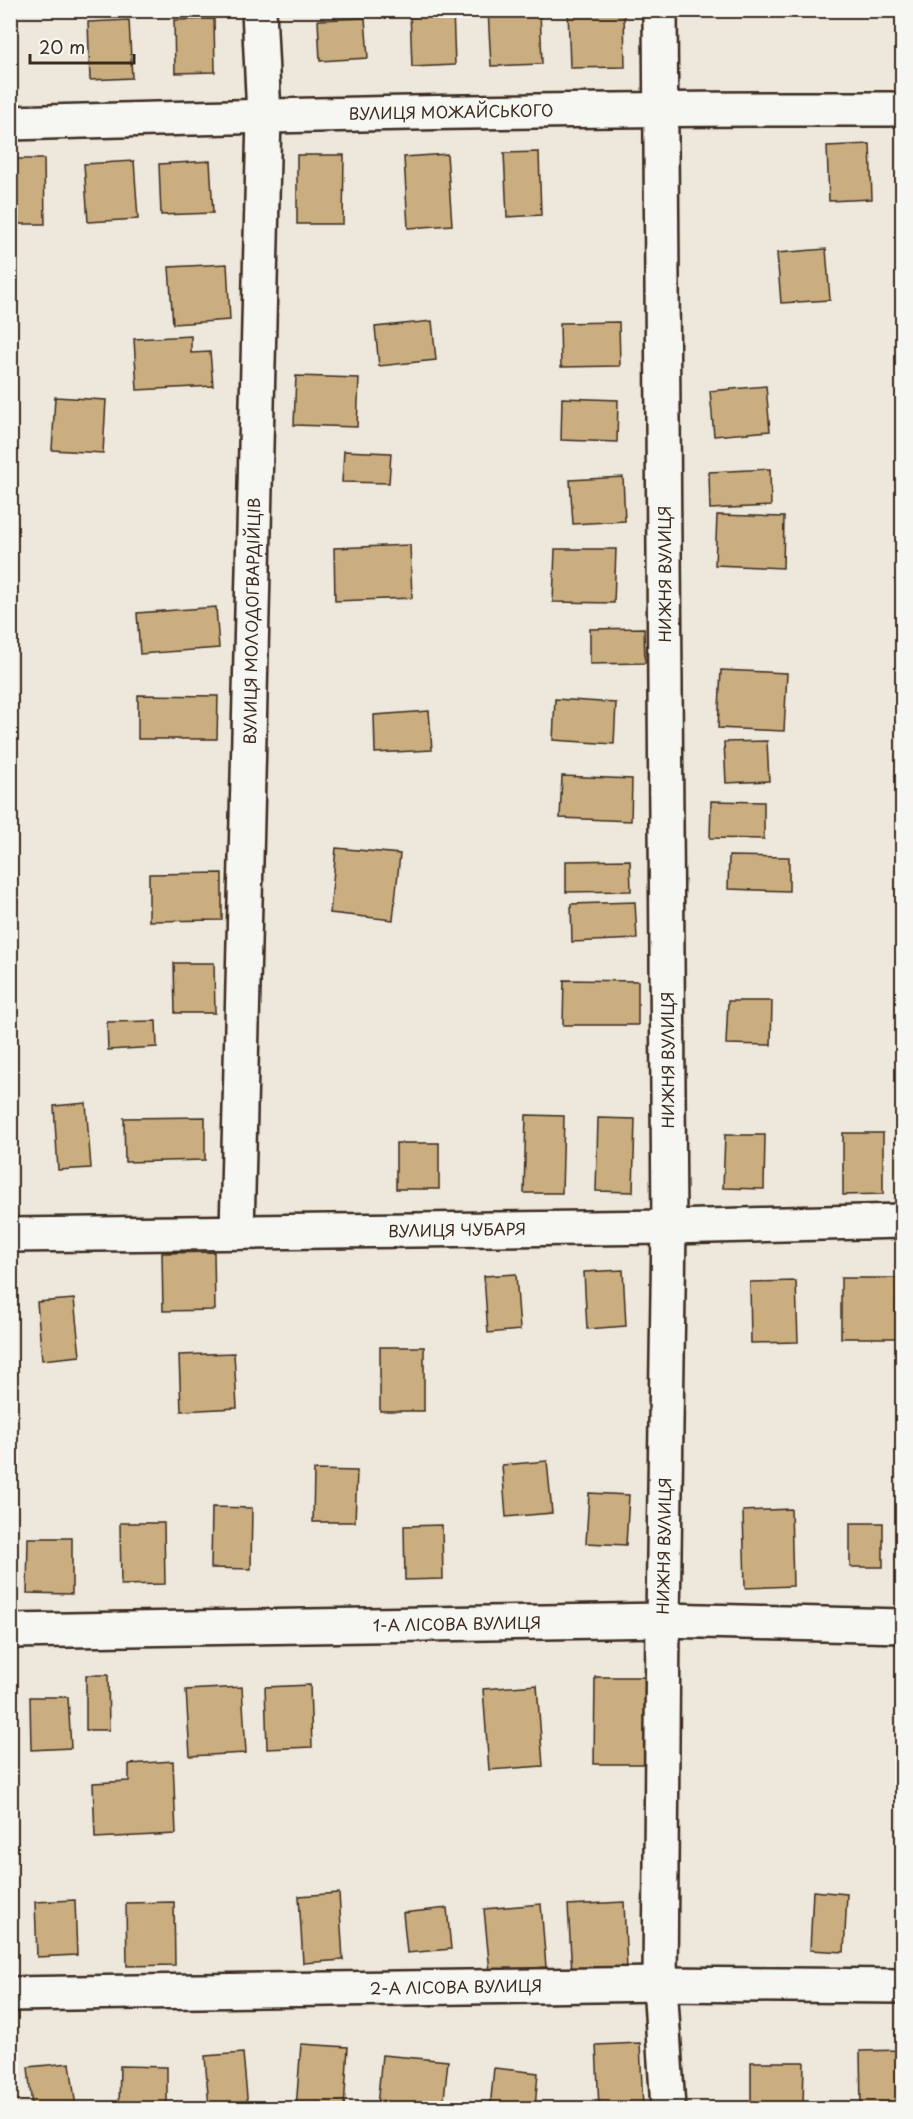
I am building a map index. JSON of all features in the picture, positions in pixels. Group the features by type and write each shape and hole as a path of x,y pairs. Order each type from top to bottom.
{"street":[{"name":"ВУЛИЦЯ МОЛОДОГВАРДІЙЦІВ","path":"237,1232 264,116 259,10"},
{"name":"НИЖНЯ ВУЛИЦЯ","path":"660,10 669,1227 660,1984 668,2109"},
{"name":"ВУЛИЦЯ МОЖАЙСЬКОГО","path":"10,123 662,108 891,109"},
{"name":"ВУЛИЦЯ ЧУБАРЯ","path":"10,1235 669,1227 903,1221"},
{"name":"1-А ЛІСОВА ВУЛИЦЯ","path":"10,1631 663,1620 903,1626"},
{"name":"2-А ЛІСОВА ВУЛИЦЯ","path":"10,1994 660,1984 903,1986"}],"building":[{"path":"410,10 453,10 455,65 412,67"},
{"path":"488,10 540,10 542,64 491,66"},
{"path":"568,10 624,10 625,67 570,68"},
{"path":"365,18 368,58 320,61 318,20"},
{"path":"214,19 215,72 175,73 174,20"},
{"path":"129,20 132,78 90,80 88,22"},
{"path":"870,144 872,199 829,201 827,146"},
{"path":"539,152 541,215 507,217 504,153"},
{"path":"447,154 452,225 408,228 404,157"},
{"path":"297,155 344,155 343,224 297,224"},
{"path":"10,159 44,159 45,224 10,224"},
{"path":"134,161 138,219 88,222 84,164"},
{"path":"210,161 213,213 161,215 159,164"},
{"path":"826,249 830,300 781,303 777,253"},
{"path":"227,264 230,320 173,324 169,267"},
{"path":"432,321 436,360 379,366 375,327"},
{"path":"619,322 620,366 561,367 560,323"},
{"path":"191,336 191,353 210,352 213,386 137,390 134,339"},
{"path":"296,376 359,378 357,427 294,425"},
{"path":"766,386 770,431 714,436 710,391"},
{"path":"55,397 106,400 103,453 52,450"},
{"path":"562,398 618,400 617,442 561,440"},
{"path":"344,451 391,453 389,483 342,482"},
{"path":"770,469 771,506 710,509 709,472"},
{"path":"623,477 625,521 573,524 570,480"},
{"path":"717,515 784,517 783,568 715,565"},
{"path":"410,545 412,598 335,601 334,548"},
{"path":"555,549 616,549 614,603 553,602"},
{"path":"216,607 219,648 140,654 137,613"},
{"path":"644,628 645,663 590,664 590,629"},
{"path":"721,670 787,673 784,731 718,728"},
{"path":"138,695 218,696 217,739 138,739"},
{"path":"555,699 616,703 614,744 553,740"},
{"path":"429,711 432,750 375,753 374,715"},
{"path":"767,741 769,781 726,783 724,742"},
{"path":"562,776 632,779 631,821 560,818"},
{"path":"711,801 764,802 764,839 710,838"},
{"path":"336,848 400,854 393,920 330,913"},
{"path":"729,856 789,857 789,891 728,889"},
{"path":"630,860 631,891 566,892 566,861"},
{"path":"222,873 222,920 149,921 149,874"},
{"path":"635,902 637,939 572,942 571,904"},
{"path":"174,963 214,963 215,1013 175,1013"},
{"path":"564,980 638,981 638,1025 563,1025"},
{"path":"728,1001 772,1001 771,1045 726,1044"},
{"path":"156,1021 157,1047 108,1050 107,1022"},
{"path":"86,1103 91,1168 58,1170 54,1106"},
{"path":"526,1115 564,1116 562,1193 524,1193"},
{"path":"205,1117 205,1160 125,1162 124,1118"},
{"path":"598,1118 635,1119 633,1192 596,1191"},
{"path":"843,1133 883,1133 883,1194 843,1195"},
{"path":"725,1135 765,1135 764,1189 723,1188"},
{"path":"396,1143 439,1143 439,1189 396,1189"},
{"path":"214,1252 215,1310 163,1311 162,1253"},
{"path":"623,1270 626,1326 587,1329 584,1272"},
{"path":"516,1274 520,1330 488,1333 484,1276"},
{"path":"841,1278 897,1278 896,1338 841,1338"},
{"path":"796,1281 798,1342 751,1343 750,1282"},
{"path":"74,1299 80,1356 42,1360 37,1302"},
{"path":"380,1347 424,1347 424,1411 380,1411"},
{"path":"234,1353 237,1408 181,1411 179,1355"},
{"path":"547,1461 552,1513 506,1517 502,1465"},
{"path":"314,1470 357,1471 355,1522 313,1522"},
{"path":"589,1493 629,1495 626,1545 586,1543"},
{"path":"212,1507 252,1508 251,1569 211,1568"},
{"path":"791,1509 793,1586 745,1588 743,1511"},
{"path":"120,1523 164,1523 165,1584 121,1585"},
{"path":"850,1523 883,1523 883,1567 850,1567"},
{"path":"442,1525 443,1579 405,1580 404,1526"},
{"path":"28,1538 72,1538 72,1594 27,1593"},
{"path":"86,1675 108,1675 109,1730 86,1730"},
{"path":"595,1677 646,1677 645,1764 594,1764"},
{"path":"310,1685 312,1747 267,1749 265,1687"},
{"path":"537,1685 543,1766 489,1770 483,1689"},
{"path":"242,1687 246,1753 190,1756 186,1690"},
{"path":"30,1697 68,1697 71,1748 31,1750"},
{"path":"173,1761 176,1834 95,1838 93,1783 129,1781 129,1764"},
{"path":"813,1891 847,1894 844,1952 810,1950"},
{"path":"339,1893 343,1960 303,1963 299,1896"},
{"path":"75,1900 77,1955 37,1957 35,1902"},
{"path":"174,1902 175,1965 127,1966 126,1903"},
{"path":"624,1902 627,1970 572,1973 568,1905"},
{"path":"541,1904 546,1967 490,1972 484,1909"},
{"path":"447,1908 451,1949 407,1953 403,1913"},
{"path":"640,2043 643,2108 599,2108 596,2045"},
{"path":"301,2044 348,2047 344,2108 296,2108"},
{"path":"902,2050 902,2108 861,2108 860,2051"},
{"path":"243,2053 248,2108 209,2108 205,2056"},
{"path":"382,2055 448,2061 443,2108 377,2106"},
{"path":"751,2062 804,2062 803,2108 751,2108"},
{"path":"70,2063 76,2108 32,2108 28,2067"},
{"path":"120,2066 167,2067 167,2108 119,2108"},
{"path":"494,2068 538,2073 535,2108 490,2108"}]}
